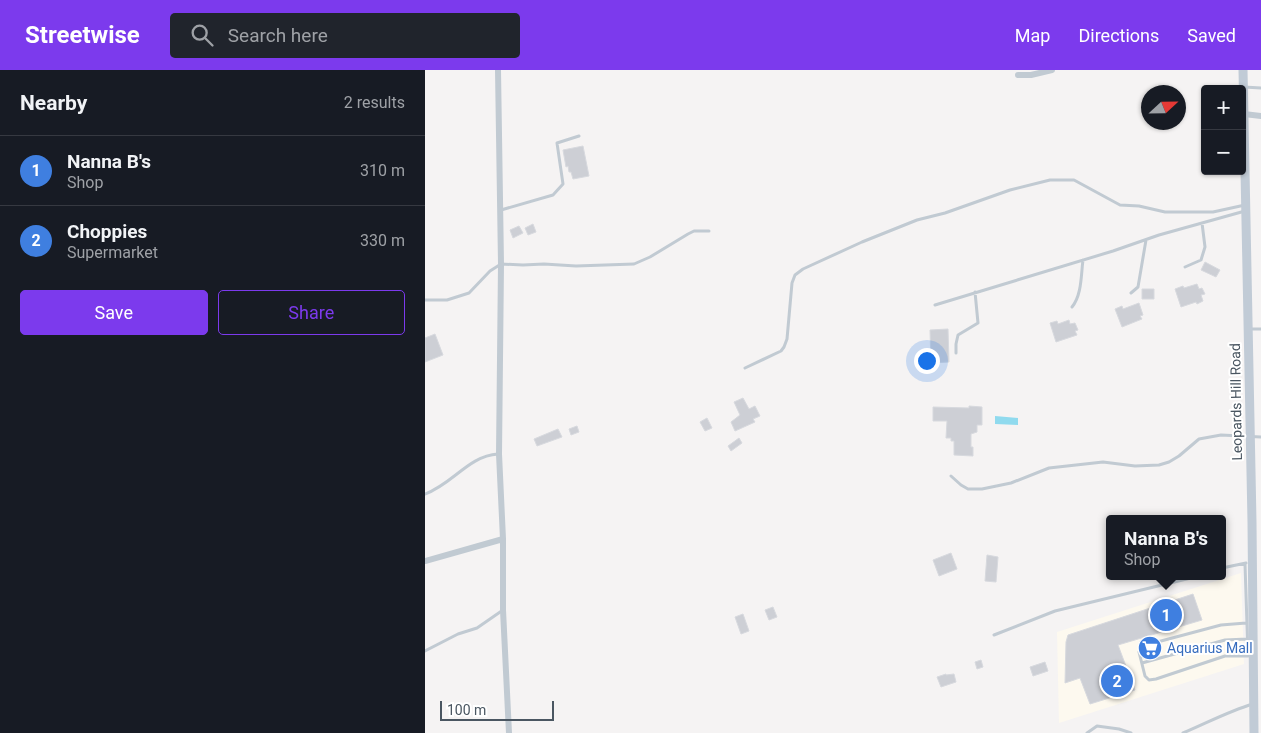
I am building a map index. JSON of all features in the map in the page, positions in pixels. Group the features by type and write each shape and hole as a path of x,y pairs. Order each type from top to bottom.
{"main road":[{"name":"Leopards Hill Road","path":"1243,70 1243,85"},
{"name":"Leopards Hill Road","path":"1244,130 1250,436 1248,563 1254,733"}],"street":[{"path":"498,70 501,210 499,454 503,539 503,610 509,733"},
{"path":"1018,75 1031,75 1052,70"},
{"path":"1246,114 1261,116"},
{"path":"425,561 503,539"}],"lane":[{"path":"1246,86 1261,88"},
{"path":"501,210 553,195 563,184 557,143 579,136"},
{"path":"745,368 781,351 784,347 787,339 792,283 795,275 803,269 892,229 1010,190 1050,180 1067,179 1079,182 1125,206 1139,206 1165,212 1195,213 1246,208"},
{"path":"935,305 1246,208"},
{"path":"1185,267 1201,260 1205,247 1202,223"},
{"path":"425,300 447,300 469,293 501,264 576,266 634,264 650,258 694,231 709,231"},
{"path":"1131,294 1138,287 1146,240"},
{"path":"1073,307 1079,293 1083,260"},
{"path":"956,353 958,335 979,323 975,292"},
{"path":"1248,329 1261,328"},
{"path":"951,476 968,489 982,489 1011,483 1049,468 1103,462 1135,466 1169,462 1199,439 1221,435 1261,437"},
{"path":"425,494 440,487 468,464 481,457 499,454"},
{"path":"1226,567 1248,563 1246,623 1248,656 1253,665"},
{"path":"994,635 1055,610 1182,580"},
{"path":"425,651 458,634 477,628 503,610"},
{"path":"1246,623 1221,625 1146,645 1141,647 1139,652 1145,676 1149,680 1225,656 1248,656"},
{"path":"1142,663 1225,640 1247,639"},
{"path":"1183,733 1233,710 1254,704"},
{"path":"1087,733 1097,726 1131,733"}],"shaded area":[{"name":"Aquarius Mall","path":"1241,573 1244,664 1059,723 1057,632 1219,580 1226,580 1226,578"}],"water":[{"path":"995,416 1018,418 1018,425 995,424"}],"building":[{"path":"583,146 589,176 573,179 568,166 566,167 563,150"},
{"path":"533,224 536,232 528,235 525,228"},
{"path":"519,226 523,233 513,238 510,230"},
{"path":"1205,262 1220,270 1216,277 1201,270"},
{"path":"1197,284 1199,289 1202,288 1205,294 1201,295 1203,301 1181,307 1175,289"},
{"path":"1142,289 1154,289 1154,299 1142,299"},
{"path":"1139,303 1143,315 1140,316 1142,319 1122,327 1115,309 1122,306 1123,309"},
{"path":"1069,320 1070,324 1075,323 1078,330 1075,331 1077,335 1056,342 1050,323 1057,321 1058,324"},
{"path":"948,329 949,362 931,363 930,330"},
{"path":"435,334 443,355 425,362 425,338"},
{"path":"743,398 749,409 755,406 760,416 753,419 755,422 735,431 731,422 740,415 734,402"},
{"path":"969,406 982,407 982,425 977,425 977,432 971,434 973,456 954,455 954,441 951,441 951,438 946,438 947,421 933,421 933,407 969,408"},
{"path":"707,418 712,428 705,431 700,422"},
{"path":"577,426 579,432 571,435 569,429"},
{"path":"558,429 562,437 537,446 534,439"},
{"path":"739,438 742,443 731,451 728,446"},
{"path":"951,553 957,569 939,576 933,560"},
{"path":"987,555 998,557 996,582 985,581"},
{"path":"1193,594 1202,620 1118,645 1135,690 1090,704 1080,678 1065,683 1066,642 1068,635"},
{"path":"773,607 777,617 769,620 765,610"},
{"path":"743,614 749,631 741,634 735,617"},
{"path":"981,660 983,667 977,669 975,662"},
{"path":"1045,662 1048,671 1033,676 1030,667"},
{"path":"954,674 956,682 941,687 937,677"}],"place":[{"name":"Nanna B's","path":"1166,615"},
{"name":"Aquarius Mall","path":"1150,648"},
{"name":"Choppies","path":"1117,681"}]}
